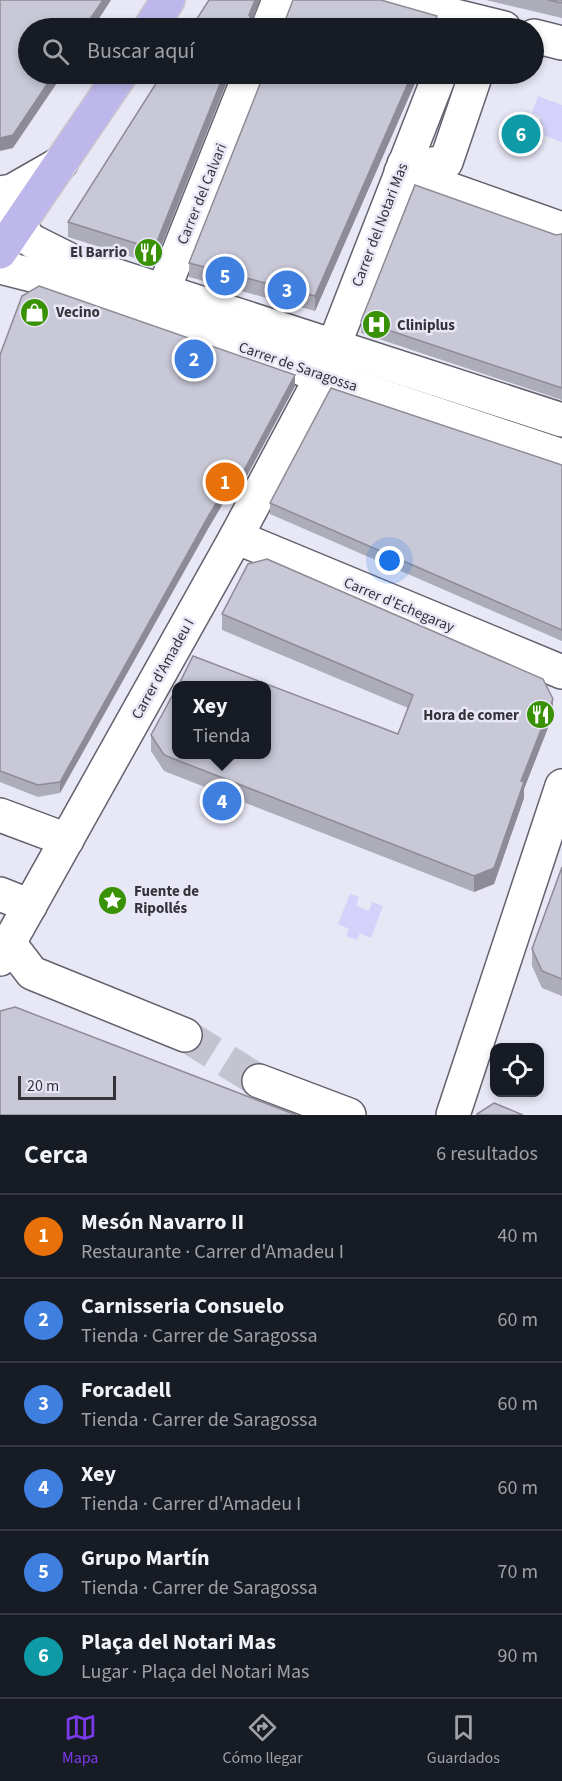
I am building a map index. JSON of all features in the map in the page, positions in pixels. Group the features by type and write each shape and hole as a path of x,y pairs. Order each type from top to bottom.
{"main road":[{"path":"156,18 168,0"},
{"path":"6,230 61,163 114,84"}],"street":[{"path":"272,18 279,0"},
{"path":"390,0 462,18"},
{"path":"544,38 562,43"},
{"name":"Carrer del Calvari","path":"158,304 246,84"},
{"name":"Carrer del Notari Mas","path":"328,360 436,84"},
{"path":"440,128 455,84"},
{"path":"403,168 446,162 473,84"},
{"path":"0,193 12,191 61,163"},
{"path":"403,168 562,229"},
{"name":"Carrer de Saragossa","path":"6,230 158,304"},
{"name":"Carrer de Saragossa","path":"0,266 158,304 328,360 562,431"},
{"name":"Carrer de Saragossa","path":"328,360 562,420"},
{"name":"Carrer de Saragossa","path":"328,360 562,456"},
{"name":"Carrer d'Amadeu I","path":"5,951 236,537 328,360"},
{"name":"Carrer d'Echegaray","path":"236,537 562,672"},
{"path":"453,1115 562,786"},
{"path":"0,815 67,840"},
{"path":"0,894 30,906"},
{"path":"5,951 32,973 185,1035"},
{"path":"259,1081 349,1115"}],"shaded area":[{"path":"538,96 562,105 562,142 541,134 544,126 539,123 541,117 532,113"},
{"path":"350,894 359,897 356,906 369,911 372,902 383,906 371,938 360,933 357,940 346,936 349,929 338,924"}],"building":[{"path":"0,0 103,0 91,18 18,18 18,84 47,84 13,135 0,138"},
{"path":"209,0 255,0 249,15 250,18 197,18"},
{"path":"293,0 381,0 437,16 436,18 286,18"},
{"path":"156,84 220,84 154,249 68,222"},
{"path":"260,84 408,84 315,296 189,263"},
{"path":"415,185 556,235 562,234 562,388 361,321"},
{"path":"39,286 295,375 235,487 228,484 209,515 60,782 38,785 0,771 0,355 22,296"},
{"path":"331,388 562,465 562,630 270,503"},
{"path":"267,559 543,679 553,699 521,781 524,782 494,868 474,876 174,759 271,759 271,686 398,734 413,695 222,614 248,564"},
{"path":"193,656 259,681 180,681"},
{"path":"172,696 172,758 164,755 151,735"},
{"path":"562,867 562,979 542,971 532,949"},
{"path":"15,1007 296,1115 0,1115 0,1011"},
{"path":"494,1103 523,1115 477,1115"}],"tunnel":[{"path":"185,1035 259,1081"}],"place":[{"name":"Plaça del Notari Mas","path":"521,134"},
{"name":"El Barrio","path":"148,252"},
{"name":"Grupo Martín","path":"225,276"},
{"name":"Forcadell","path":"287,290"},
{"name":"Vecino","path":"35,312"},
{"name":"Cliniplus","path":"376,325"},
{"name":"Carnisseria Consuelo","path":"194,359"},
{"name":"Mesón Navarro II","path":"225,482"},
{"name":"Hora de comer","path":"540,715"},
{"name":"Xey","path":"222,801"},
{"name":"Fuente de Ripollés","path":"113,900"}]}
